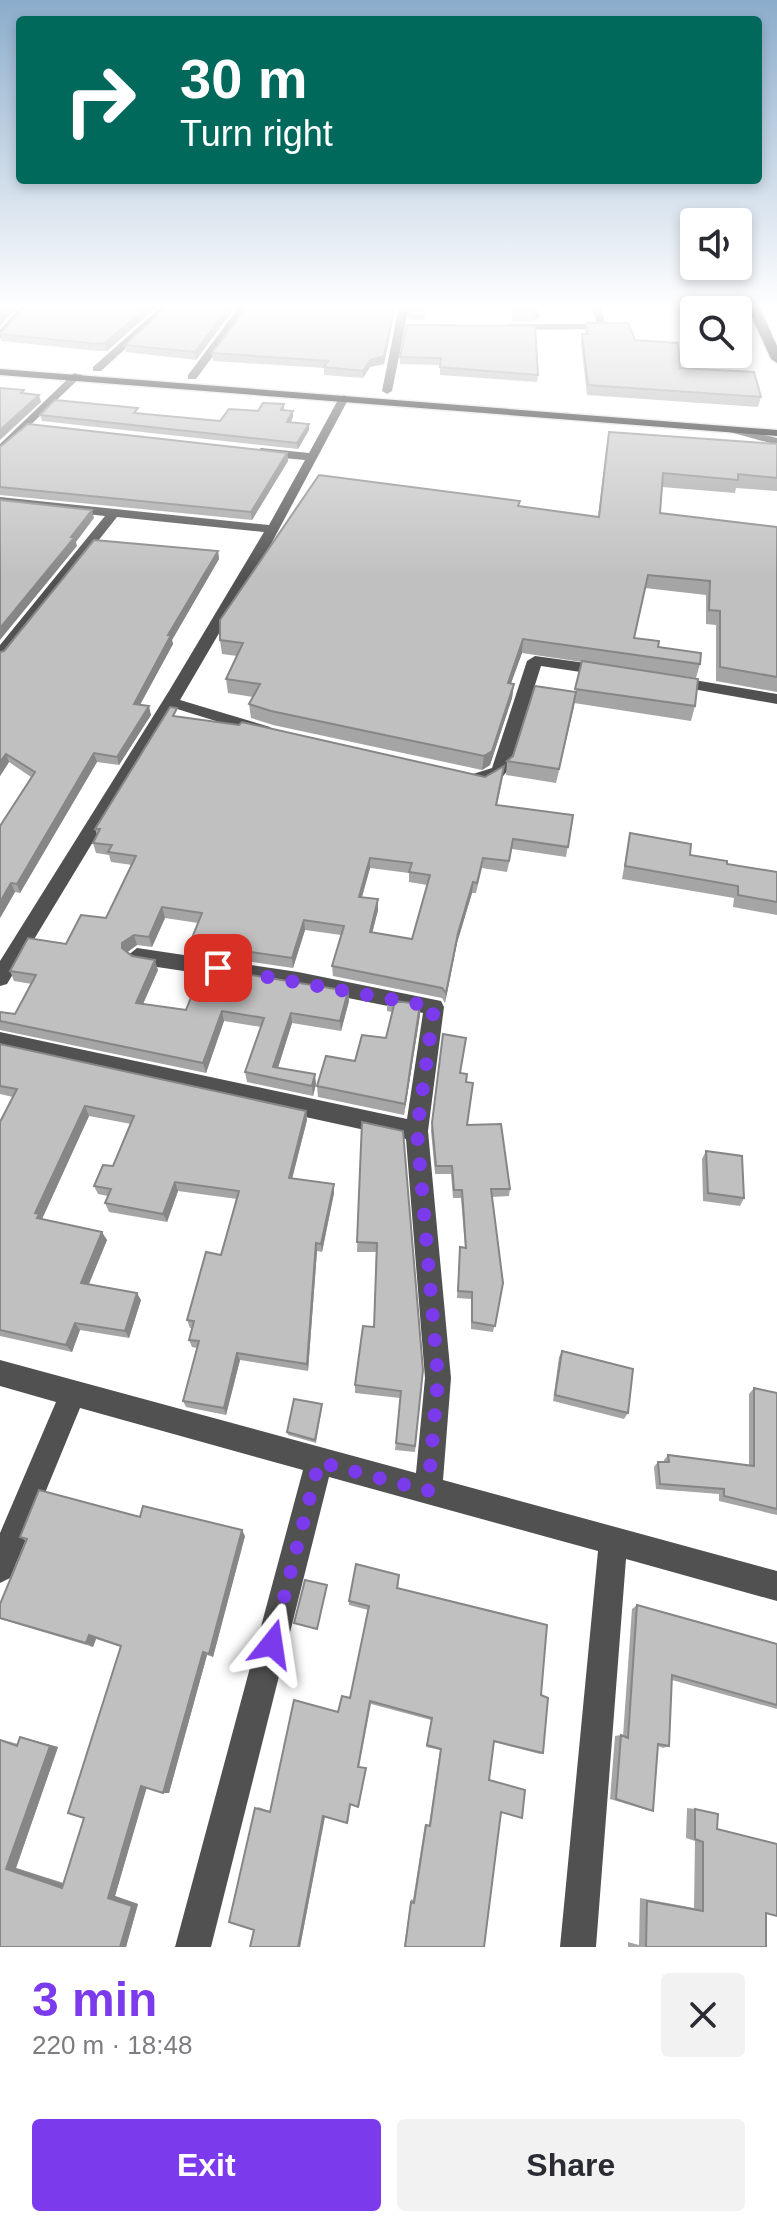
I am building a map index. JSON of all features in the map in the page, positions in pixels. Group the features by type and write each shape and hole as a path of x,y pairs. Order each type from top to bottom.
{"main road":[{"path":"331,397 733,425 777,424"},
{"path":"447,397 733,425 777,433"}],"street":[{"path":"0,450 55,397"},
{"path":"0,978 170,702 272,529 344,398"},
{"path":"26,425 42,427"},
{"path":"733,425 777,442"},
{"path":"253,451 313,457"},
{"path":"0,501 272,529"},
{"path":"0,655 115,511"},
{"path":"469,775 485,779 500,770 535,661 619,673"},
{"path":"651,678 777,699"},
{"path":"170,702 284,735"},
{"path":"137,956 298,980 434,1007 417,1131 438,1378 428,1491"},
{"path":"0,1041 417,1131"},
{"path":"0,1373 777,1586"},
{"path":"0,1568 73,1394"},
{"path":"193,1947 319,1462"},
{"path":"578,1947 613,1542"}],"building":[{"path":"0,397 37,397 0,430"},
{"path":"55,400 138,408 134,413 220,421 229,409 258,411 263,403 284,404 281,410 293,411 287,422 309,424 297,443 40,415"},
{"path":"28,424 287,453 251,512 0,487 0,447"},
{"path":"609,432 777,444 777,478 738,474 738,480 663,473 660,513 777,527 777,677 720,667 720,611 709,610 710,581 648,575 634,638 659,641 658,647 701,653 700,664 523,639 508,683 514,684 492,751 484,756 271,711 249,704 260,684 226,679 243,643 220,640 220,620 319,475 520,501 518,506 599,517"},
{"path":"0,500 92,510 71,537 74,538 0,628"},
{"path":"94,540 218,551 168,635 171,635 134,704 149,706 117,757 94,753 17,884 11,883 0,902 0,826 35,772 6,754 0,762 0,652 4,651"},
{"path":"582,661 698,679 695,706 575,689"},
{"path":"535,686 576,692 559,769 507,761 513,756"},
{"path":"170,707 177,708 173,716 239,725 242,722 485,777 504,766 496,805 573,815 568,847 513,839 509,861 483,858 458,933 446,993 442,988 332,966 344,926 304,920 292,958 190,943 202,913 162,907 149,937 134,935 122,943 122,948 132,956 155,960 136,1003 186,1010 203,967 348,991 340,1021 291,1013 273,1067 315,1074 312,1086 245,1072 264,1018 222,1011 203,1063 0,1021 0,1012 15,1014 36,975 10,971 28,938 66,944 81,915 106,918 136,856 108,852 112,845 93,843 100,829 95,829","holes":["370,858 412,863 409,872 430,875 412,939 370,932 378,899 359,897"]},
{"path":"630,833 691,844 690,855 777,872 777,902 738,895 738,886 625,866"},
{"path":"387,1000 420,1004 405,1104 317,1086 326,1056 355,1061 362,1035 386,1038 395,1001"},
{"path":"443,1034 466,1038 460,1073 467,1074 466,1082 473,1083 467,1125 501,1124 510,1189 491,1189 503,1283 495,1326 472,1322 472,1292 458,1291 460,1247 466,1248 462,1190 454,1190 452,1166 436,1166 432,1123"},
{"path":"0,1044 306,1111 289,1178 334,1184 321,1244 316,1243 307,1364 237,1353 224,1408 183,1401 199,1341 189,1340 194,1321 187,1320 206,1252 221,1255 239,1191 175,1182 163,1214 105,1203 111,1189 94,1186 103,1165 113,1166 134,1116 85,1106 35,1213 39,1214 37,1218 102,1232 81,1283 137,1293 125,1331 75,1323 66,1345 0,1330 0,1122 17,1089 0,1086"},
{"path":"362,1122 403,1131 423,1370 415,1446 396,1443 401,1391 355,1385 363,1326 374,1327 377,1243 357,1242"},
{"path":"706,1151 742,1156 744,1198 708,1193"},
{"path":"562,1351 633,1369 628,1413 555,1395"},
{"path":"754,1388 777,1393 777,1509 724,1496 724,1489 660,1484 658,1462 669,1462 668,1455 754,1466"},
{"path":"294,1399 322,1404 315,1440 287,1432"},
{"path":"39,1490 140,1517 143,1506 242,1530 209,1654 203,1652 163,1793 141,1786 108,1898 132,1906 120,1947 0,1947 0,1740 17,1746 20,1737 50,1746 6,1869 62,1888 84,1818 68,1813 121,1646 89,1635 86,1643 0,1618 0,1604 27,1539 20,1537"},
{"path":"356,1564 399,1575 397,1588 547,1625 541,1695 548,1698 543,1753 494,1741 489,1780 525,1790 522,1818 501,1812 484,1947 405,1947 426,1825 430,1826 441,1749 427,1745 432,1718 370,1701 358,1767 366,1768 358,1807 350,1804 347,1823 323,1816 298,1947 250,1947 254,1930 229,1922 255,1808 270,1812 294,1700 338,1712 342,1696 350,1698 369,1606 349,1601"},
{"path":"305,1580 327,1585 317,1629 294,1623"},
{"path":"637,1605 777,1644 777,1705 672,1675 669,1746 658,1744 653,1811 616,1799 621,1735 628,1738"},
{"path":"695,1809 718,1814 717,1829 777,1844 777,1916 766,1913 766,1947 646,1947 647,1901 703,1911 703,1842 695,1839"}],"route":[{"path":"218,968 298,980 434,1007 417,1131 438,1378 428,1491 319,1462 272,1644"}]}
